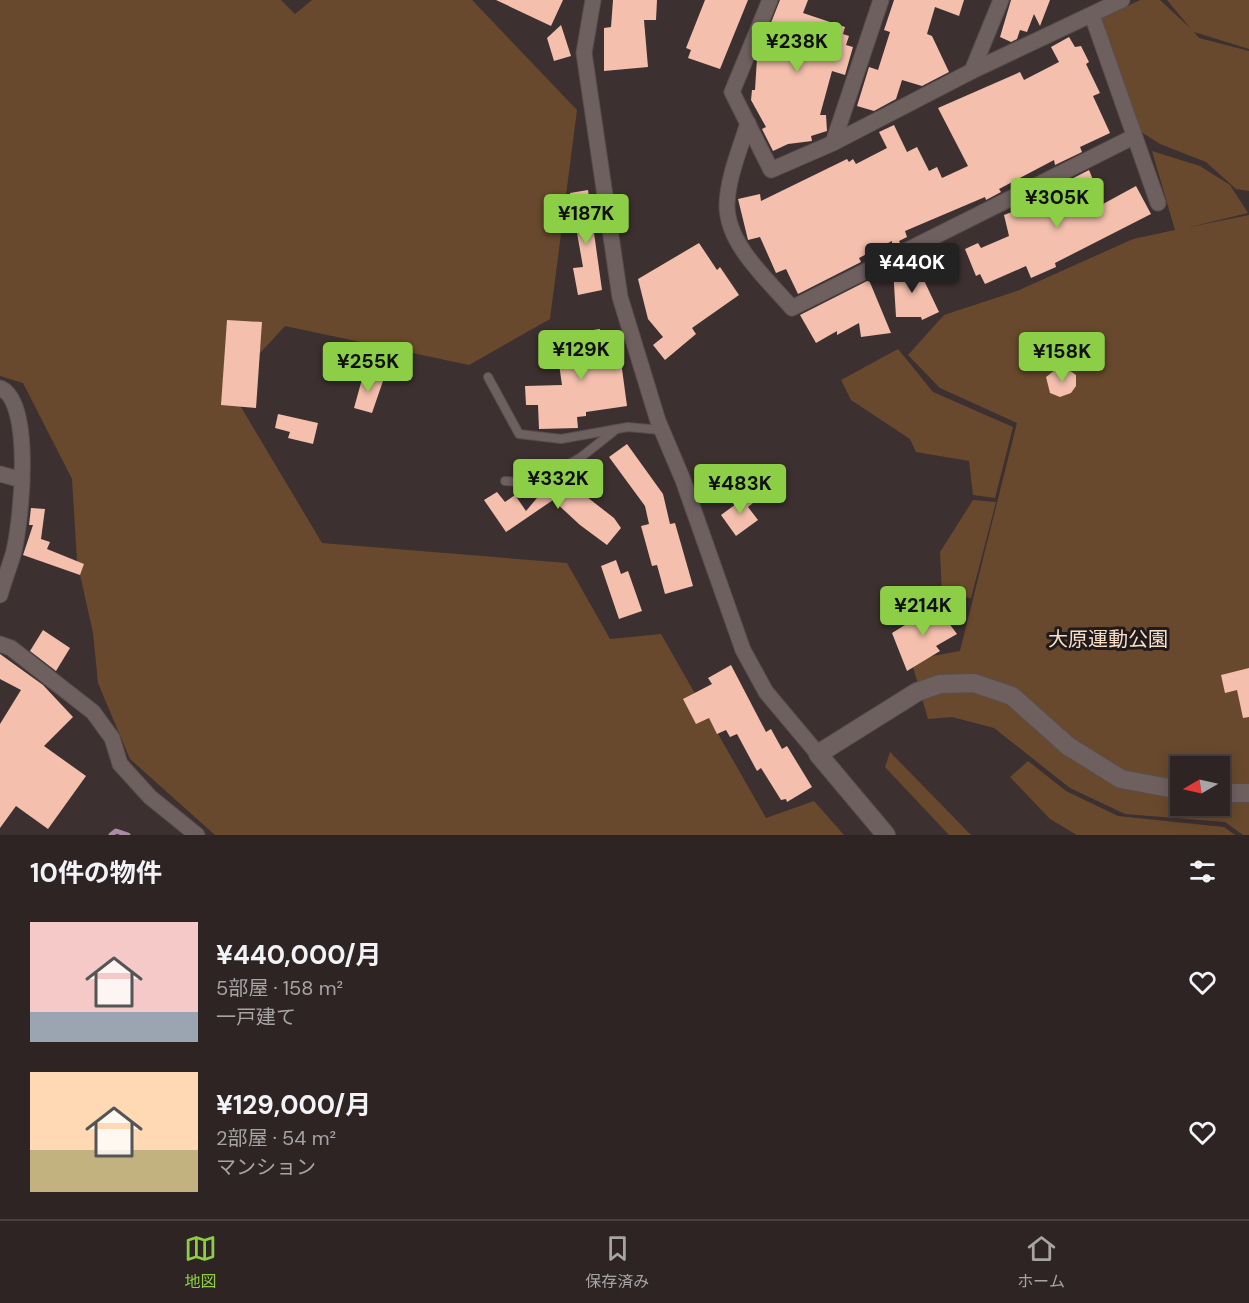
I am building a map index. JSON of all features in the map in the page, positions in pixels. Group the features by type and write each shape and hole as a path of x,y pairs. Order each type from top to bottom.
{"street":[{"path":"593,0 584,53 621,297 661,430 683,480 743,650 766,692 886,835"},
{"path":"770,0 732,92 771,170 833,143 972,71 1122,0"},
{"path":"833,143 881,0"},
{"path":"972,71 1001,0"},
{"path":"1092,15 1158,203"},
{"path":"748,123 731,181 727,205 730,225 738,243 792,308 1133,136"},
{"path":"0,388 17,406 22,480 14,549 0,595"},
{"path":"0,474 22,480"},
{"path":"0,644 11,648 93,712 112,738 120,764 150,796 197,835"},
{"path":"818,754 917,692 940,684 974,683 1012,696 1068,746 1121,779 1170,788"},
{"path":"1230,793 1249,793"}],"lane":[{"path":"488,377 519,434 561,439 628,427 661,430"},
{"path":"505,481 534,483 580,458 615,430"}],"green space":[{"path":"0,0 281,0 295,14 312,0 472,0 577,110 550,319 469,365 285,326 229,387 322,543 567,563 610,639 661,634 766,818 814,801 844,835 215,835 130,759 98,683 93,633 77,561 72,479 23,383 0,376"},
{"path":"1140,0 1160,0 1191,29 1167,0 1249,0 1249,49 1194,32 1199,38 1249,51 1249,191 1236,189 1206,162 1160,144 1138,130 1099,20"},
{"name":"大原運動公園","path":"1152,151 1200,166 1230,185 1248,213 1190,227 1249,215 1249,835 1243,835 1225,822 1125,814 1070,788 994,728 952,717 928,719 911,660 960,651 1017,423 940,388 908,355 944,315 1017,291 1133,239 1175,230"},
{"path":"898,349 933,392 1013,427 995,498 973,495 969,461 916,452 910,439 851,400 841,380"},
{"path":"973,500 996,502 971,598 942,595 940,552"},
{"path":"890,752 971,835 949,835 885,767"},
{"path":"1028,761 1066,791 1118,816 1224,827 1235,835 1077,835 1050,819 1010,777"}],"building":[{"path":"496,0 563,0 551,26"},
{"path":"613,0 657,0 656,20 644,20 648,67 604,71 604,28 611,27"},
{"path":"705,0 748,0 720,69 688,58 691,50 686,48"},
{"path":"780,0 808,0 803,13 845,27 843,34 849,36 846,45 853,47 845,75 832,71 820,115 826,115 827,131 811,136 812,141 788,144 773,151 762,129 766,127 751,100 752,90 755,90 757,58"},
{"path":"894,0 964,0 959,16 935,7 927,34 932,36 949,72 922,86 902,80 896,99 874,111 857,106 869,67 878,70 890,32 884,30"},
{"path":"1011,0 1050,0 1040,26 1034,14 1027,32 1020,30 1017,39 1011,42 1000,37"},
{"path":"561,25 571,56 554,61 547,38"},
{"path":"1069,37 1075,47 1081,46 1089,62 1086,64 1100,93 1093,96 1110,133 1080,147 1082,152 1055,165 1054,160 999,189 1001,192 986,200 985,197 905,231 907,237 899,241 900,243 892,247 892,241 859,258 861,262 798,294 786,269 776,273 760,237 748,240 738,199 760,194 761,201 847,159 849,162 853,159 856,164 887,148 879,132 894,125 907,152 917,147 929,171 937,167 942,178 968,166 938,108 1020,72 1024,80 1059,62 1051,47"},
{"path":"1089,170 1103,204 1136,186 1151,214 1055,263 1056,267 1031,278 1026,266 985,284 980,274 976,276 965,249 978,243 981,248 1009,236 1004,215 1017,210 1018,212 1042,201 1059,191 1058,186"},
{"path":"588,190 602,290 578,295 573,268 583,267 570,193"},
{"path":"699,243 717,270 720,267 739,295 692,328 696,334 665,360 653,345 663,337 648,319 638,279"},
{"path":"909,260 915,274 920,272 939,312 922,320 921,317 896,317 893,268"},
{"path":"869,280 891,333 861,337 859,323 837,335 837,331 816,343 800,315"},
{"path":"227,320 262,322 256,408 221,405"},
{"path":"600,329 600,333 611,332 612,339 618,339 627,406 586,412 586,416 577,417 578,428 539,429 538,405 526,405 525,386 562,385 556,343 561,342 559,335"},
{"path":"1055,370 1069,370 1076,375 1076,386 1071,393 1060,397 1050,393 1046,377"},
{"path":"364,372 379,377 378,380 383,381 372,413 354,408"},
{"path":"278,414 318,423 313,444 288,438 290,432 275,428"},
{"path":"627,444 663,494 670,524 675,523 693,586 665,594 657,565 652,566 641,526 649,524 645,506 609,457"},
{"path":"560,476 614,518 621,528 607,545 580,525 553,500 506,532 484,500 497,492 505,502 515,495 526,511 553,479"},
{"path":"744,491 753,503 748,507 758,520 736,536 721,515 736,504 733,499"},
{"path":"31,508 45,509 41,539 50,542 47,549 84,564 80,575 23,555 33,525 29,525"},
{"path":"616,560 621,574 628,571 642,611 619,619 601,566"},
{"path":"936,606 957,634 936,646 940,651 907,671 892,633"},
{"path":"43,630 70,648 56,671 30,651"},
{"path":"0,654 43,685 73,717 44,746 86,776 48,829 16,806 0,828 0,724 21,690 0,679"},
{"path":"731,665 766,732 771,729 782,749 787,746 812,787 787,802 786,799 781,800 761,768 757,771 737,734 730,737 726,730 717,734 709,718 696,724 683,699 712,684 708,678"},
{"path":"1249,668 1249,717 1243,718 1237,690 1225,693 1221,675"}],"waterway":[{"path":"111,835 116,831 128,835"}]}
